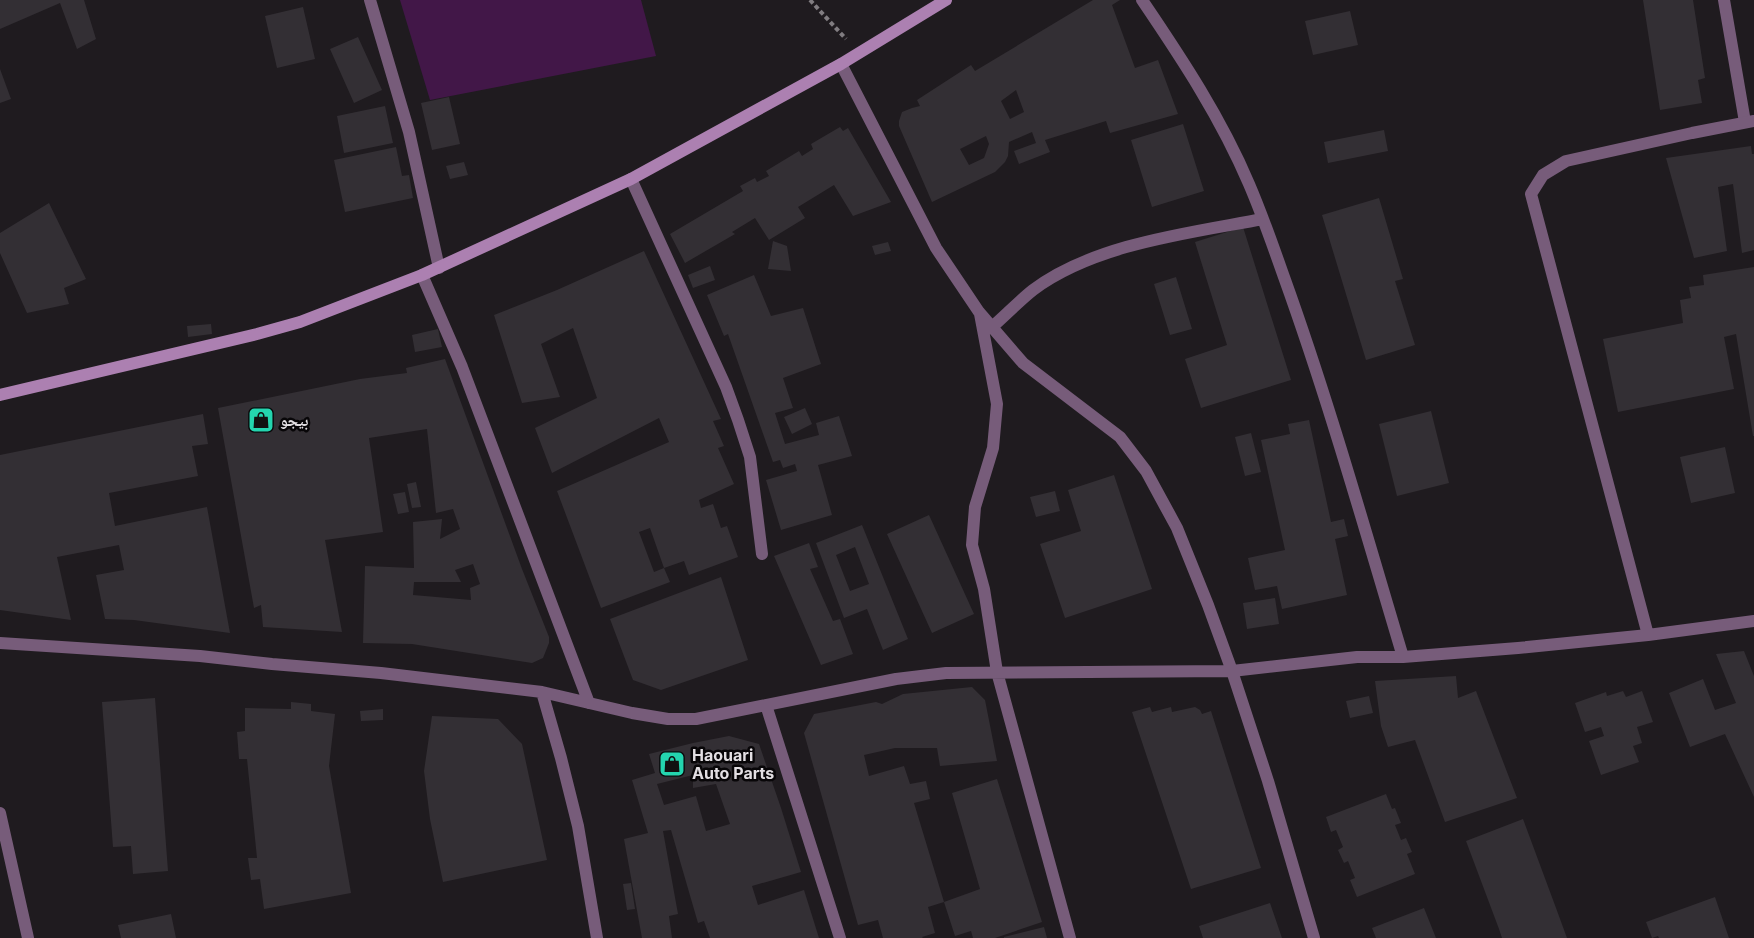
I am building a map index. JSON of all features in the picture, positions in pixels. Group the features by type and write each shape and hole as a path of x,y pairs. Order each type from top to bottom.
{"main road":[{"path":"0,395 300,322 439,268 631,178 841,64 946,0"}],"street":[{"path":"370,0 409,132 439,268"},
{"path":"1142,0 1183,60 1213,110 1249,183 1302,327 1403,657"},
{"path":"1648,635 1531,194 1543,175 1566,161 1749,121 1724,0"},
{"path":"841,64 936,248 979,312 1023,363 1120,437 1146,471 1177,528 1232,670 1314,938"},
{"path":"631,178 726,387 738,420 750,457 762,554"},
{"path":"992,327 1034,290 1071,268 1118,250 1263,219"},
{"path":"422,275 462,367 589,703"},
{"path":"979,312 997,405 993,448 975,507 972,545 984,589 997,672 1070,938"},
{"path":"0,642 381,673 542,692 632,713 668,719 696,719 896,679 946,673 1232,670 1357,657 1403,657 1648,635 1754,621"},
{"path":"542,692 578,826 597,938"},
{"path":"766,705 840,938"},
{"path":"0,813 28,938"}],"path":[{"path":"810,0 858,53"}],"shaded area":[{"path":"400,0 641,0 656,56 430,100"}],"building":[{"path":"0,0 84,0 96,39 77,49 60,3 0,29"},
{"path":"1093,0 1120,0 1112,5 1135,68 1158,60 1178,114 1110,133 1106,121 1045,140 1050,152 1019,164 1014,151 1036,143 1032,132 1009,142 1008,156 995,172 932,202 899,126 899,121 902,112 920,106 917,100 971,65 975,71","holes":["1016,90 1024,112 1010,119 1001,101","986,136 989,144 984,158 969,165 960,149"]},
{"path":"1643,0 1693,0 1705,78 1698,80 1702,103 1660,110"},
{"path":"303,7 315,59 277,68 265,16"},
{"path":"1350,11 1358,45 1313,55 1305,21"},
{"path":"358,37 382,90 354,103 330,49"},
{"path":"0,69 11,99 0,103"},
{"path":"449,97 460,144 432,150 421,103"},
{"path":"385,106 393,143 344,153 337,116"},
{"path":"1183,124 1204,191 1152,207 1131,140"},
{"path":"840,127 843,131 848,128 891,202 853,216 834,185 798,207 805,218 769,240 755,218 732,232 735,234 685,263 670,234 743,191 740,186 755,178 757,182 769,176 766,171 799,151 802,156 813,149 811,144"},
{"path":"1384,130 1388,151 1328,163 1324,142"},
{"path":"1751,146 1752,154 1754,154 1754,250 1742,253 1733,184 1718,187 1727,251 1694,258 1666,158"},
{"path":"396,147 402,176 409,175 413,198 345,212 334,160"},
{"path":"464,162 468,175 450,179 446,166"},
{"path":"1379,198 1403,279 1395,281 1415,345 1366,360 1322,215"},
{"path":"49,203 86,279 64,288 69,304 27,313 0,253 0,233"},
{"path":"1243,227 1291,380 1201,408 1185,359 1227,345 1195,242"},
{"path":"773,241 787,246 791,271 768,269"},
{"path":"888,242 891,251 875,255 872,246"},
{"path":"644,251 721,419 713,421 724,446 718,448 734,484 699,500 701,508 713,504 721,528 727,526 738,557 689,575 684,561 664,568 670,582 601,608 557,491 669,442 659,418 552,473 535,428 597,398 573,328 541,344 560,397 522,403 494,315","holes":["650,528 664,568 654,572 639,532"]},
{"path":"710,266 715,280 693,288 688,275"},
{"path":"1754,267 1754,436 1736,334 1724,337 1734,389 1618,412 1603,339 1683,323 1680,300 1691,298 1689,287 1704,285 1703,275"},
{"path":"754,275 771,316 803,308 821,364 783,378 793,408 775,413 785,444 819,435 816,423 839,416 852,456 818,465 832,515 781,530 766,480 797,471 795,464 783,468 780,460 773,462 728,334 724,336 707,295"},
{"path":"1176,277 1192,329 1170,335 1154,284"},
{"path":"211,324 212,334 188,337 187,326"},
{"path":"438,329 442,347 415,352 412,335"},
{"path":"445,359 549,637 543,658 532,663 412,644 363,643 365,566 414,568 413,522 442,519 440,539 460,529 453,509 436,513 427,429 369,438 383,532 325,540 342,632 263,627 261,605 254,608 218,408 360,379 407,373 406,368","holes":["473,564 480,584 470,588 471,600 413,595 414,582 461,582 455,570"]},
{"path":"805,408 812,424 792,434 784,417"},
{"path":"1431,411 1449,483 1397,496 1379,424"},
{"path":"203,414 208,444 192,446 198,476 109,493 115,526 207,507 230,633 134,620 105,619 96,575 124,570 119,545 57,557 71,620 0,610 0,455"},
{"path":"1309,420 1331,522 1344,519 1348,536 1335,539 1347,595 1282,609 1277,586 1255,590 1248,558 1285,550 1261,440 1290,434 1288,424"},
{"path":"1251,433 1261,472 1245,476 1235,437"},
{"path":"1725,447 1735,493 1691,503 1680,457"},
{"path":"1114,475 1152,589 1065,618 1040,544 1081,531 1068,490"},
{"path":"416,482 421,507 412,508 407,484"},
{"path":"1055,491 1060,511 1036,517 1030,497"},
{"path":"405,492 409,512 398,514 393,494"},
{"path":"929,515 974,614 932,633 887,534"},
{"path":"862,525 908,639 883,650 867,609 844,618 816,543","holes":["855,547 869,584 850,591 836,555"]},
{"path":"809,543 818,567 810,569 833,621 840,619 853,654 821,665 774,556"},
{"path":"721,577 748,660 661,690 633,680 610,619"},
{"path":"1275,598 1279,624 1247,629 1243,603"},
{"path":"1744,651 1754,676 1754,797 1725,734 1690,747 1669,693 1703,679 1715,710 1736,703 1716,654"},
{"path":"1456,676 1458,698 1476,691 1517,798 1445,822 1415,740 1388,747 1381,726 1375,681"},
{"path":"972,687 985,700 997,761 940,766 937,748 895,748 864,755 869,776 904,766 910,784 926,781 930,799 914,803 944,902 928,907 935,933 923,938 883,938 878,920 858,925 804,733 814,714 876,702 882,704 903,694"},
{"path":"1623,691 1626,697 1642,691 1653,722 1637,727 1642,743 1633,746 1639,762 1601,775 1589,741 1604,736 1601,727 1585,732 1575,703 1606,692 1607,696"},
{"path":"1369,696 1373,713 1350,718 1346,701"},
{"path":"155,698 168,871 133,874 131,846 113,847 102,702"},
{"path":"291,702 311,704 311,711 335,714 329,766 351,893 264,909 260,879 251,880 248,858 257,858 247,759 239,759 237,732 245,731 245,708 291,709"},
{"path":"1150,707 1152,712 1171,707 1172,712 1195,707 1202,714 1211,711 1261,868 1191,889 1132,712"},
{"path":"383,709 383,720 361,721 360,711"},
{"path":"432,716 498,719 522,744 547,860 443,882 430,819 424,771"},
{"path":"729,736 759,744 801,872 752,886 758,905 804,890 819,938 710,938 704,921 698,923 671,830 663,831 678,914 669,916 672,938 642,938 624,839 648,833 632,780 655,773 649,754","holes":["693,775 693,788 716,784 730,824 706,831 696,796 664,805 657,784"]},
{"path":"997,779 1042,922 995,938 973,938 971,931 955,936 944,902 980,889 952,793"},
{"path":"1386,794 1401,823 1395,825 1401,840 1406,838 1412,852 1407,854 1415,874 1357,897 1350,880 1355,878 1348,861 1344,863 1338,850 1343,847 1336,830 1331,832 1326,817"},
{"path":"1523,819 1567,938 1502,938 1466,841"},
{"path":"631,883 635,909 627,910 623,884"},
{"path":"1715,897 1729,938 1659,938 1658,936 1652,938 1646,922"},
{"path":"1270,903 1282,938 1203,938 1199,926"},
{"path":"1424,908 1436,938 1376,938 1372,928"},
{"path":"171,914 176,938 121,938 118,925"},
{"path":"1044,927 1047,938 1004,938 1004,937"}],"place":[{"name":"بيجو","path":"261,420"},
{"name":"Haouari Auto Parts","path":"672,764"}]}
